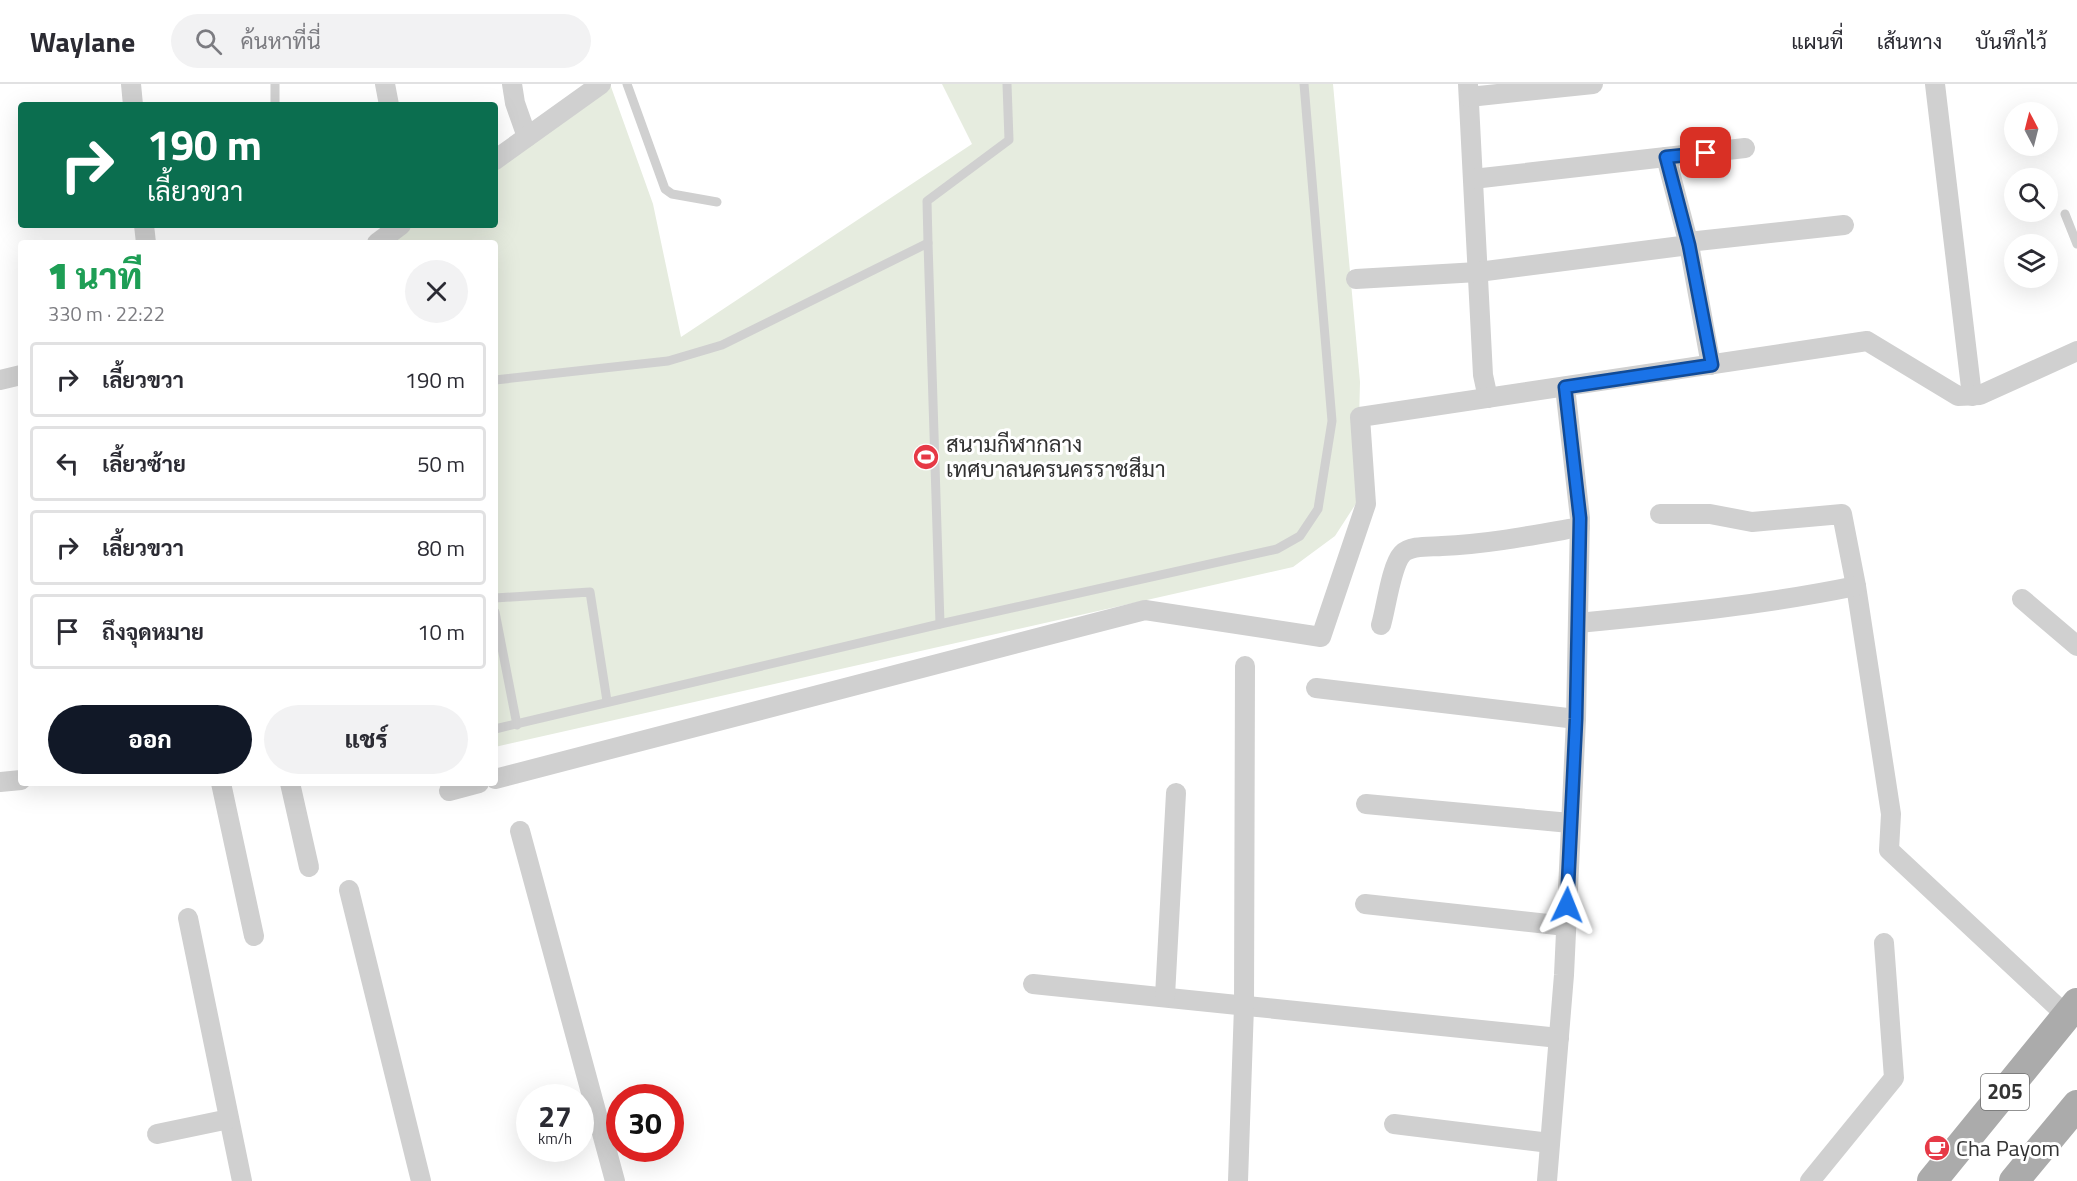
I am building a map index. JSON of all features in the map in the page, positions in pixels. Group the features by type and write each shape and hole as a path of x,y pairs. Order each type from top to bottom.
{"main road":[{"name":"205","path":"1932,1181 2072,1009"},
{"path":"1992,1181 2020,1174 2077,1105"}],"street":[{"path":"131,84 133,102"},
{"path":"385,84 388,102"},
{"path":"512,84 515,103 527,137"},
{"path":"498,158 602,84"},
{"path":"1488,398 1483,375 1468,91 1593,84"},
{"path":"1935,84 1972,396"},
{"path":"1473,179 1745,148"},
{"path":"1666,157 1689,243 1712,365"},
{"path":"1356,279 1478,272 1689,243 1844,225"},
{"path":"381,240 398,228"},
{"path":"498,778 1145,610 1320,637 1366,504 1360,417 1867,341 1958,396 1972,396 1980,395 2077,351"},
{"path":"0,380 18,376"},
{"path":"1547,1181 1559,1038 1576,719 1580,527 1565,387"},
{"path":"1660,514 1710,514 1752,522 1842,514 1856,586 1891,814 1889,850 2072,1009"},
{"path":"1381,626 1400,555 1406,551 1422,547 1473,545 1580,527"},
{"path":"1578,623 1711,610 1803,597 1856,586"},
{"path":"2022,599 2077,646"},
{"path":"1238,1181 1244,1006 1245,666"},
{"path":"1316,688 1576,719"},
{"path":"0,782 18,780"},
{"path":"222,786 254,936"},
{"path":"291,786 309,867"},
{"path":"448,791 467,786"},
{"path":"1165,996 1176,793"},
{"path":"1365,804 1570,823"},
{"path":"520,831 615,1181"},
{"path":"349,890 421,1181"},
{"path":"1365,904 1566,926"},
{"path":"188,918 242,1181"},
{"path":"1810,1181 1894,1078 1884,943"},
{"path":"1033,984 1559,1038"},
{"path":"157,1134 229,1119"},
{"path":"1394,1124 1550,1143"}],"lane":[{"path":"275,84 275,102"},
{"path":"627,84 666,189 672,194 717,202"},
{"path":"940,624 927,201 1009,141 1007,84"},
{"path":"498,728 940,624 1277,549 1300,536 1318,509 1332,421 1304,84"},
{"path":"2065,214 2077,244"},
{"path":"498,380 669,361 722,345 928,243"},
{"path":"498,598 590,592 607,701"},
{"path":"498,627 517,725"}],"shaded area":[{"name":"สนามกีฬากลาง เทศบาลนครนครราชสีมา","path":"610,84 653,204 681,337 972,144 942,84 1333,84 1360,382 1357,502 1335,536 1293,567 498,746 498,240 387,240 404,228 498,228 498,160"}],"place":[{"name":"สนามกีฬากลาง เทศบาลนครนครราชสีมา","path":"926,457"},
{"name":"Cha Payom","path":"1937,1148"}],"route":[{"path":"1567,905 1576,719 1580,518 1565,387 1712,365 1707,349 1689,245 1666,157 1706,153"}]}
